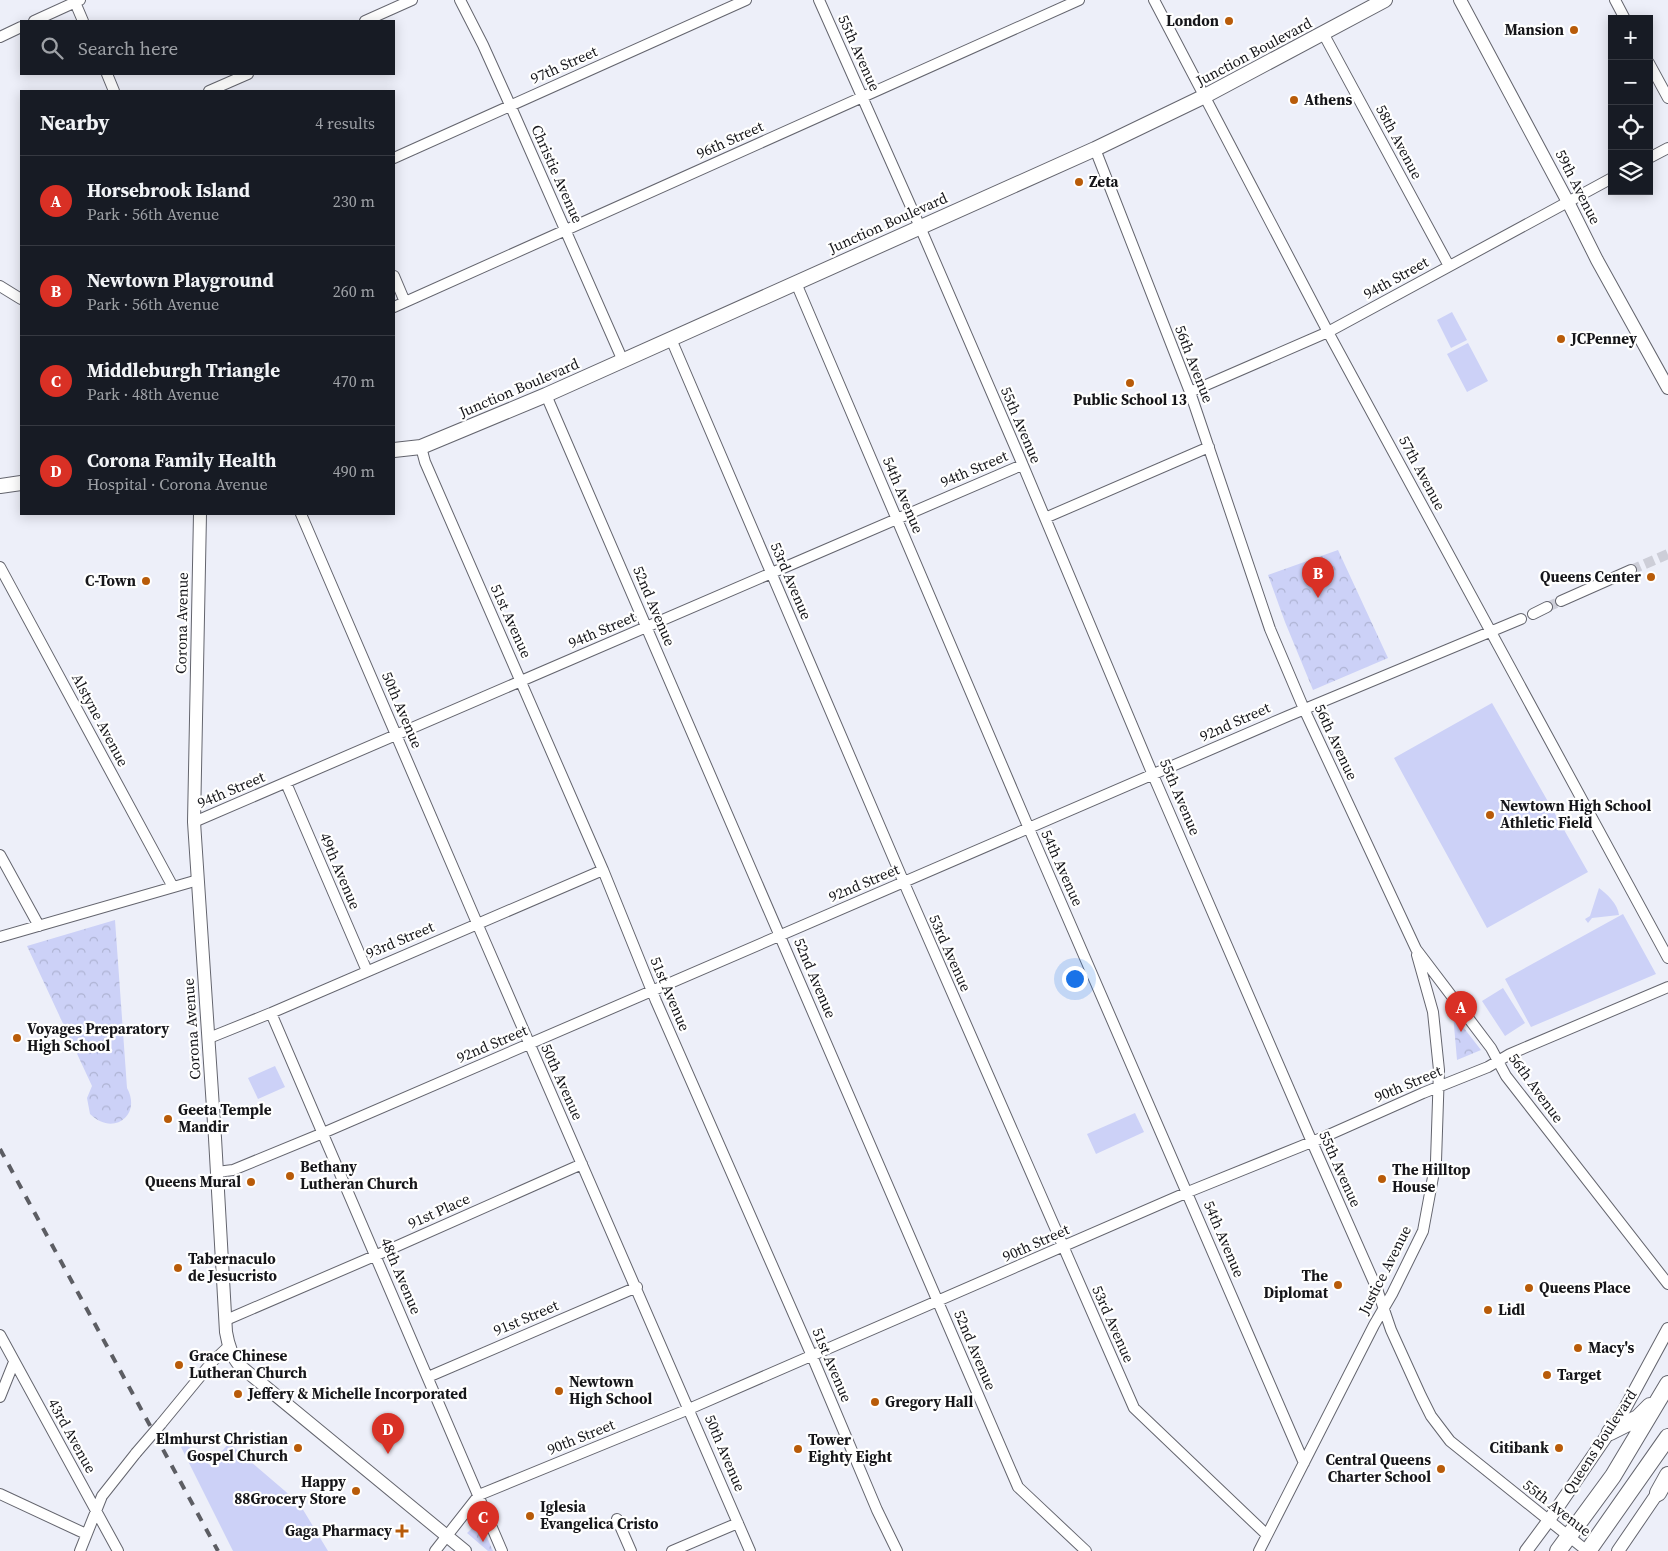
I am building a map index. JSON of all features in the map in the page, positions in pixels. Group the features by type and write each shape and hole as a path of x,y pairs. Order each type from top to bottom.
{"main road":[{"name":"Junction Boulevard","path":"395,450 421,446 546,395 1095,149 1206,96 1385,0"},
{"path":"0,486 20,483"},
{"path":"1610,1432 1638,1418 1666,1388"},
{"name":"Queens Boulevard","path":"1558,1551 1613,1476 1666,1388"},
{"path":"1588,1551 1668,1437"},
{"path":"1658,1493 1668,1475"}],"street":[{"path":"367,20 412,0"},
{"name":"Christie Avenue","path":"460,0 511,106 623,361"},
{"name":"97th Street","path":"395,158 746,0"},
{"name":"55th Avenue","path":"819,0 920,227 1153,774 1312,1142 1378,1289 1391,1330 1421,1396 1444,1434 1466,1455 1588,1551"},
{"name":"96th Street","path":"395,307 1079,0"},
{"name":"57th Avenue","path":"1154,0 1328,332 1668,958"},
{"name":"59th Avenue","path":"1460,0 1568,202 1596,260 1668,388"},
{"path":"1615,0 1624,15"},
{"path":"36,20 76,1 83,20"},
{"path":"0,37 20,27"},
{"name":"58th Avenue","path":"1323,34 1449,266"},
{"path":"1653,70 1668,98"},
{"path":"107,75 114,90"},
{"path":"212,90 246,75"},
{"path":"1653,156 1668,148"},
{"name":"56th Avenue","path":"1095,149 1190,392 1270,628 1304,709 1416,950 1491,1048 1506,1076 1668,1284"},
{"name":"94th Street","path":"1190,392 1328,332 1608,180"},
{"path":"395,278 405,302"},
{"name":"54th Avenue","path":"796,283 1028,828 1188,1192 1304,1463"},
{"path":"0,286 20,297"},
{"name":"53rd Avenue","path":"671,339 903,882 1134,1408 1267,1534"},
{"name":"52nd Avenue","path":"546,395 1018,1487 1086,1551"},
{"name":"51st Avenue","path":"421,446 425,462 603,870 652,990 812,1356 877,1510 897,1551"},
{"path":"1045,518 1209,447"},
{"name":"94th Street","path":"194,822 1022,465"},
{"name":"Corona Avenue","path":"200,515 194,822 229,1346 234,1360 239,1365 465,1551"},
{"name":"50th Avenue","path":"302,515 529,1044 690,1409 750,1551"},
{"name":"Alstyne Avenue","path":"0,567 173,887"},
{"path":"1562,601 1631,570"},
{"path":"1533,614 1547,607"},
{"name":"92nd Street","path":"217,1172 233,1170 323,1133 1304,709 1521,619"},
{"name":"49th Avenue","path":"286,783 367,971"},
{"path":"0,855 39,926"},
{"name":"93rd Street","path":"208,1038 271,1014 477,923 603,870"},
{"path":"0,937 198,880"},
{"name":"Justice Avenue","path":"1259,1551 1423,1231 1436,1161 1439,1070 1433,1012 1416,950"},
{"name":"90th Street","path":"435,1551 479,1495 690,1409 1188,1192 1312,1142 1498,1061 1510,1054 1668,987"},
{"name":"48th Avenue","path":"271,1014 502,1551"},
{"name":"91st Place","path":"226,1320 376,1256 582,1164"},
{"name":"91st Street","path":"428,1377 636,1287"},
{"name":"Queens Boulevard","path":"1526,1551 1623,1412 1668,1329"},
{"name":"43rd Avenue","path":"0,1335 118,1551"},
{"path":"80,1551 102,1496 212,1362 229,1346"},
{"path":"0,1397 14,1362"},
{"path":"1618,1551 1668,1479"},
{"path":"0,1494 86,1534"},
{"path":"617,1519 631,1551"},
{"path":"672,1551 738,1523"}],"green space":[{"path":"1452,312 1467,340 1451,348 1437,320"},
{"path":"1468,343 1488,381 1467,392 1447,354"},
{"path":"1338,550 1388,658 1313,690 1268,575"},
{"name":"Newtown High School Athletic Field","path":"1492,703 1588,872 1487,928 1394,758"},
{"path":"1599,888 1609,896 1619,915 1592,918 1588,923 1585,919 1590,916"},
{"path":"1623,914 1656,974 1531,1027 1505,979"},
{"path":"115,920 127,1088 131,1098 131,1107 123,1120 116,1123 108,1123 99,1121 90,1114 87,1098 92,1086 27,946"},
{"path":"1503,988 1525,1023 1505,1036 1482,1001"},
{"path":"1453,1014 1481,1050 1457,1060"},
{"path":"275,1066 285,1087 258,1099 248,1078"},
{"path":"1135,1113 1144,1132 1096,1154 1087,1134"},
{"path":"185,1443 210,1465 229,1443 299,1503 328,1551 233,1551 181,1447"},
{"path":"480,1521 493,1551 488,1551 467,1533"}],"tunnel":[{"path":"1631,570 1668,554"},
{"path":"1547,607 1561,601"}],"railway":[{"path":"0,1149 218,1551"}],"place":[{"name":"London","path":"1229,21"},
{"name":"Mansion","path":"1574,30"},
{"name":"Athens","path":"1294,100"},
{"name":"Zeta","path":"1079,182"},
{"name":"JCPenney","path":"1561,339"},
{"name":"Public School 13","path":"1130,383"},
{"name":"Queens Center","path":"1651,577"},
{"name":"C-Town","path":"146,581"},
{"name":"Newtown Playground","path":"1318,598"},
{"name":"Newtown High School Athletic Field","path":"1490,815"},
{"name":"Horsebrook Island","path":"1461,1032"},
{"name":"Voyages Preparatory High School","path":"17,1038"},
{"name":"Geeta Temple Mandir","path":"168,1119"},
{"name":"Bethany Lutheran Church","path":"290,1176"},
{"name":"The Hilltop House","path":"1382,1179"},
{"name":"Queens Mural","path":"251,1182"},
{"name":"Tabernaculo de Jesucristo","path":"178,1268"},
{"name":"The Diplomat","path":"1338,1285"},
{"name":"Queens Place","path":"1529,1288"},
{"name":"Lidl","path":"1488,1310"},
{"name":"Macy's","path":"1578,1348"},
{"name":"Grace Chinese Lutheran Church","path":"179,1365"},
{"name":"Target","path":"1547,1375"},
{"name":"Newtown High School","path":"559,1391"},
{"name":"Jeffery & Michelle Incorporated","path":"238,1394"},
{"name":"Gregory Hall","path":"875,1402"},
{"name":"Elmhurst Christian Gospel Church","path":"298,1448"},
{"name":"Citibank","path":"1559,1448"},
{"name":"Tower Eighty Eight","path":"798,1449"},
{"name":"Corona Family Health","path":"388,1454"},
{"name":"Central Queens Charter School","path":"1441,1469"},
{"name":"Happy 88Grocery Store","path":"356,1491"},
{"name":"Iglesia Evangelica Cristo","path":"530,1516"},
{"name":"Gaga Pharmacy","path":"402,1531"},
{"name":"Middleburgh Triangle","path":"483,1542"}]}
